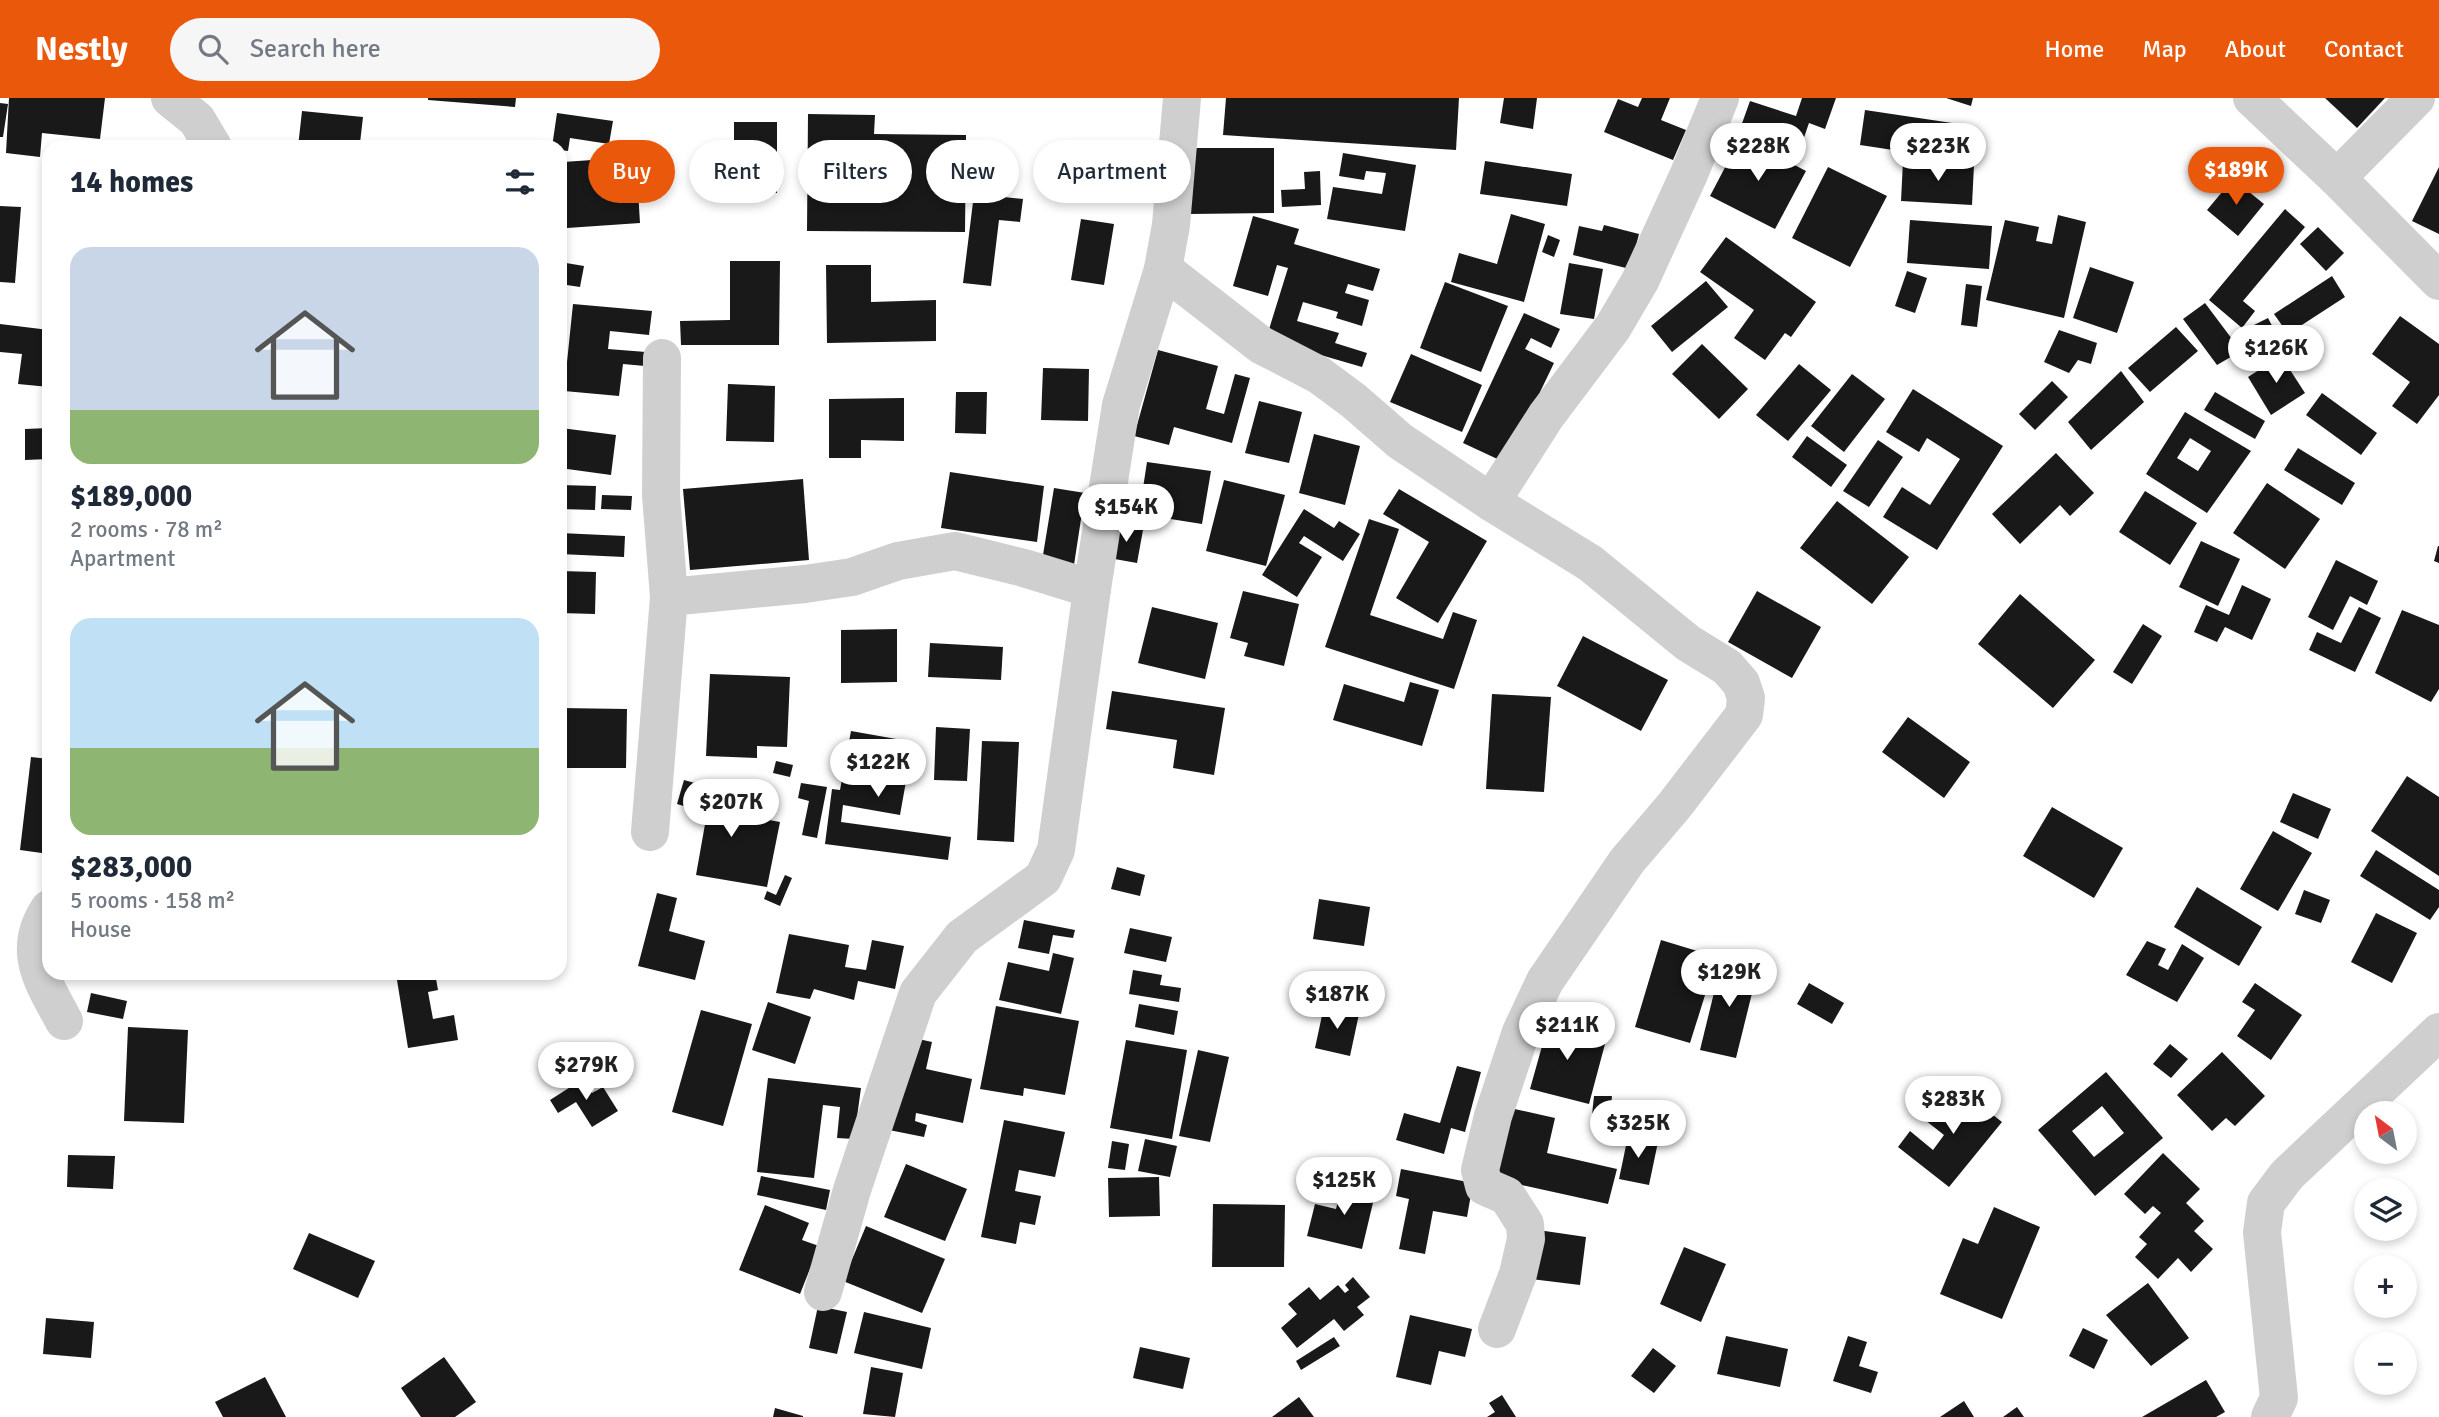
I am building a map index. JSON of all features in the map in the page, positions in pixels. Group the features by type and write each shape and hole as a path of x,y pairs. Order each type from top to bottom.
{"street":[{"path":"170,98 197,120 209,140"},
{"path":"823,1292 852,1190 918,993 962,937 1043,878 1056,850 1092,589 1121,405 1163,269 1171,225 1182,98"},
{"path":"1491,502 1546,416 1613,327 1640,281 1720,98"},
{"path":"2252,98 2337,178 2439,281"},
{"path":"2337,178 2416,98"},
{"path":"1163,269 1261,345 1319,375 1400,441 1590,564 1688,643 1727,667 1741,683 1746,698 1744,715 1674,806 1627,861 1545,981 1521,1032 1493,1116 1480,1170 1484,1186 1507,1196 1525,1224 1526,1239 1518,1274 1497,1329"},
{"path":"650,832 669,597 662,495 663,358"},
{"path":"669,597 852,577 898,561 955,551 1092,589"},
{"path":"42,924 36,936 35,960 42,979"},
{"path":"43,980 64,1021"},
{"path":"2270,1417 2279,1398 2262,1232 2266,1203 2287,1175 2439,1032"}],"building":[{"path":"9,98 105,98 100,139 42,133 40,157 6,153"},
{"path":"428,98 516,98 515,107"},
{"path":"1226,98 1459,98 1456,150 1223,135"},
{"path":"1504,98 1537,98 1533,129 1500,123"},
{"path":"1642,98 1670,98 1661,120 1686,130 1673,160 1604,132 1618,99 1638,107"},
{"path":"1802,98 1836,98 1825,129 1809,123 1800,149 1740,129 1750,101 1796,116"},
{"path":"1946,98 1973,98 1971,106"},
{"path":"2325,98 2385,98 2357,128"},
{"path":"0,103 8,104 3,137 0,137"},
{"path":"1865,110 1952,123 1946,158 1860,145"},
{"path":"302,111 363,117 360,140 299,140"},
{"path":"557,113 613,121 610,140 570,138 568,151 567,140 553,140"},
{"path":"808,114 875,115 874,134 966,135 966,140 926,140 926,203 965,203 965,232 807,231 807,203 912,203 912,140 808,140"},
{"path":"734,122 777,122 777,140 734,140"},
{"path":"1741,137 1806,171 1775,229 1710,196"},
{"path":"1191,148 1274,148 1274,213 1190,214"},
{"path":"1343,153 1416,165 1405,231 1327,219 1333,187 1382,194 1386,173 1366,171 1364,180 1339,176"},
{"path":"588,160 588,203 639,203 640,223 567,228 567,162"},
{"path":"1485,161 1572,174 1567,206 1480,194"},
{"path":"1903,161 1974,165 1972,205 1901,201"},
{"path":"1828,167 1887,196 1850,267 1792,238"},
{"path":"2439,167 2439,234 2412,221"},
{"path":"1320,171 1321,205 1282,207 1281,190 1305,189 1304,172"},
{"path":"2233,179 2264,204 2238,236 2207,210"},
{"path":"1019,199 1023,199 1020,222 999,220 991,286 963,283 973,203 1019,203"},
{"path":"0,206 21,207 15,283 0,282"},
{"path":"2285,209 2305,227 2243,301 2255,311 2242,328 2209,300"},
{"path":"1511,214 1545,224 1524,302 1451,282 1459,253 1497,264"},
{"path":"2058,215 2086,222 2064,318 1986,300 2005,220 2039,227 2036,241 2052,244"},
{"path":"1253,216 1299,229 1294,244 1380,269 1373,291 1348,284 1345,293 1369,300 1362,326 1336,318 1338,312 1303,302 1297,321 1339,333 1335,343 1367,353 1362,367 1266,339 1288,268 1277,265 1268,296 1233,286"},
{"path":"1081,219 1114,224 1104,285 1071,280"},
{"path":"1910,220 1992,226 1989,269 1907,263"},
{"path":"1604,225 1639,234 1630,269 1573,255 1579,226 1602,231"},
{"path":"2318,227 2344,253 2326,271 2300,244"},
{"path":"1548,235 1560,240 1554,257 1542,252"},
{"path":"1726,237 1816,302 1791,337 1785,333 1765,360 1734,338 1754,310 1700,272"},
{"path":"730,261 780,261 779,345 681,345 680,321 730,320"},
{"path":"567,263 584,266 580,287 567,285"},
{"path":"1569,263 1603,269 1594,319 1560,314"},
{"path":"826,265 871,265 871,302 936,300 936,341 827,343"},
{"path":"2090,267 2134,282 2117,333 2073,318"},
{"path":"1907,271 1927,278 1915,313 1895,306"},
{"path":"2332,276 2345,297 2288,334 2274,314"},
{"path":"1706,281 1728,307 1672,352 1651,326"},
{"path":"1445,282 1508,306 1481,372 1420,348"},
{"path":"1966,284 1982,286 1977,327 1961,325"},
{"path":"2205,303 2241,351 2217,365 2183,319"},
{"path":"573,304 652,311 649,335 610,331 608,349 646,352 645,366 623,364 619,396 567,391"},
{"path":"1524,313 1560,329 1551,348 1531,338 1525,349 1554,363 1506,463 1463,443"},
{"path":"2400,316 2439,344 2439,395 2417,424 2392,406 2410,382 2372,354"},
{"path":"2268,318 2281,343 2262,353 2257,343 2248,348 2240,332"},
{"path":"0,324 42,329 42,386 18,384 22,354 0,352"},
{"path":"2176,327 2198,351 2150,392 2128,368"},
{"path":"2059,330 2097,343 2091,364 2078,360 2069,373 2044,362"},
{"path":"1702,344 1748,389 1719,419 1672,374"},
{"path":"1158,350 1218,366 1206,409 1224,414 1235,374 1250,378 1232,443 1174,427 1169,445 1134,436"},
{"path":"1411,354 1482,385 1462,432 1390,402"},
{"path":"2281,356 2305,393 2271,415 2248,377"},
{"path":"1799,364 1831,390 1788,441 1756,415"},
{"path":"1043,368 1089,369 1088,421 1041,420"},
{"path":"2121,371 2144,402 2091,450 2068,422"},
{"path":"1852,374 1885,399 1844,452 1811,426"},
{"path":"2052,381 2068,397 2035,430 2019,414"},
{"path":"728,384 775,386 774,442 726,441"},
{"path":"1913,389 2003,446 1937,550 1883,517 1902,487 1930,505 1960,459 1927,438 1919,452 1886,432"},
{"path":"956,392 987,392 986,434 955,433"},
{"path":"2215,392 2265,421 2255,439 2204,410"},
{"path":"2322,393 2377,433 2361,455 2306,415"},
{"path":"904,398 904,441 861,440 861,458 829,458 829,399"},
{"path":"1259,401 1302,412 1289,463 1245,453"},
{"path":"2185,412 2251,451 2207,513 2146,474","holes":["2190,438 2211,451 2198,471 2177,458"]},
{"path":"42,428 42,459 25,460 25,429"},
{"path":"567,429 616,435 611,475 567,469"},
{"path":"1314,434 1360,446 1345,505 1299,493"},
{"path":"1807,436 1847,465 1831,487 1792,457"},
{"path":"1878,440 1903,457 1869,507 1843,491"},
{"path":"2298,448 2355,483 2342,505 2284,470"},
{"path":"2056,453 2094,493 2070,516 2060,505 2020,544 1992,514"},
{"path":"1147,462 1211,471 1202,524 1139,514"},
{"path":"950,472 1044,486 1037,542 941,528"},
{"path":"803,479 809,560 690,570 683,489"},
{"path":"1224,480 1285,495 1266,566 1206,551"},
{"path":"2267,483 2320,519 2285,569 2233,533"},
{"path":"567,485 596,486 595,510 567,509"},
{"path":"1054,488 1085,493 1074,565 1042,561"},
{"path":"1399,489 1487,541 1438,623 1396,598 1429,542 1383,514"},
{"path":"2145,491 2197,523 2170,565 2119,532"},
{"path":"602,495 632,496 631,510 601,509"},
{"path":"1837,501 1909,557 1872,604 1800,548"},
{"path":"1304,509 1334,528 1339,521 1360,534 1343,561 1304,536 1299,543 1322,557 1297,597 1262,575"},
{"path":"1369,519 1399,529 1370,615 1443,639 1453,612 1477,620 1454,689 1325,647"},
{"path":"1114,526 1143,530 1137,563 1109,558"},
{"path":"567,533 625,536 624,557 567,554"},
{"path":"2201,541 2240,559 2218,606 2179,587"},
{"path":"2439,546 2439,563 2434,561"},
{"path":"2336,560 2378,581 2367,605 2350,596 2333,630 2308,617"},
{"path":"567,571 596,572 595,614 567,613"},
{"path":"2242,585 2271,599 2252,640 2225,627 2217,642 2194,632 2206,605 2229,615"},
{"path":"1243,591 1299,604 1284,666 1244,656 1248,643 1230,638"},
{"path":"1757,591 1821,627 1792,678 1728,642"},
{"path":"2020,594 2095,660 2053,708 1978,644"},
{"path":"1152,607 1218,623 1205,679 1138,663"},
{"path":"2359,607 2381,618 2355,672 2309,650 2317,632 2341,643"},
{"path":"2402,610 2439,625 2439,689 2431,702 2375,673"},
{"path":"2143,624 2162,636 2132,684 2113,672"},
{"path":"897,629 897,682 841,683 841,630"},
{"path":"1583,636 1668,680 1641,731 1557,686"},
{"path":"930,643 1003,647 1001,680 928,677"},
{"path":"710,674 790,677 787,747 757,746 757,758 706,756"},
{"path":"1410,682 1439,690 1422,746 1333,720 1344,684 1404,702"},
{"path":"1112,691 1225,708 1214,775 1173,768 1177,740 1106,729"},
{"path":"1492,694 1551,697 1544,792 1486,789"},
{"path":"567,708 627,709 626,768 567,768"},
{"path":"1908,717 1970,762 1944,798 1882,752"},
{"path":"936,727 970,729 967,781 934,780"},
{"path":"851,731 913,742 900,815 843,805 841,822 951,837 948,860 825,844 832,789 840,790"},
{"path":"982,741 1019,742 1014,842 977,840"},
{"path":"31,757 42,758 42,853 20,850"},
{"path":"776,761 793,765 790,777 773,773"},
{"path":"2407,776 2439,797 2439,876 2371,831"},
{"path":"684,780 727,792 721,811 780,822 767,887 696,875 707,813 677,804"},
{"path":"801,783 827,787 817,838 802,835 809,801 798,798"},
{"path":"2293,793 2331,809 2318,839 2280,822"},
{"path":"2052,807 2123,848 2094,898 2023,856"},
{"path":"2273,831 2312,853 2278,911 2240,889"},
{"path":"2376,850 2439,890 2439,907 2430,920 2360,876"},
{"path":"1117,867 1145,875 1140,896 1111,889"},
{"path":"785,875 792,878 780,906 764,899 767,891 776,895"},
{"path":"2197,887 2262,927 2239,966 2174,927"},
{"path":"2304,890 2330,900 2321,923 2295,914"},
{"path":"657,893 677,898 669,931 705,941 695,980 638,966"},
{"path":"1319,899 1370,907 1364,946 1313,939"},
{"path":"2376,913 2417,933 2392,983 2351,962"},
{"path":"1024,920 1075,930 1073,938 1053,935 1049,954 1018,948"},
{"path":"1130,928 1172,937 1166,962 1124,953"},
{"path":"789,934 849,945 845,967 866,970 872,940 904,946 895,989 858,981 854,1000 814,989 810,999 776,993"},
{"path":"1661,940 1717,957 1690,1043 1635,1027"},
{"path":"2147,941 2166,949 2158,965 2168,970 2182,944 2204,958 2177,1002 2126,975"},
{"path":"1053,953 1074,958 1061,1014 999,1000 1008,962 1049,971"},
{"path":"1722,960 1758,969 1736,1058 1700,1050"},
{"path":"1133,970 1162,975 1160,985 1181,988 1179,1002 1129,994"},
{"path":"397,980 436,980 438,990 428,992 433,1019 454,1015 458,1040 408,1048"},
{"path":"1809,983 1844,1003 1832,1024 1797,1004"},
{"path":"2255,983 2302,1015 2271,1060 2237,1036 2255,1010 2242,1002"},
{"path":"91,993 127,1001 123,1019 87,1012"},
{"path":"768,1002 811,1017 795,1064 752,1050"},
{"path":"1139,1004 1178,1011 1174,1035 1135,1027"},
{"path":"996,1006 1079,1021 1065,1095 1024,1088 1023,1096 980,1089"},
{"path":"1324,1006 1359,1014 1350,1056 1315,1048"},
{"path":"701,1010 752,1024 723,1126 672,1112"},
{"path":"1551,1014 1581,1022 1577,1036 1605,1044 1589,1104 1530,1089"},
{"path":"128,1027 188,1030 184,1123 124,1121"},
{"path":"905,1036 932,1042 926,1069 972,1079 963,1123 916,1113 915,1121 927,1125 924,1137 884,1129"},
{"path":"1126,1040 1187,1050 1172,1139 1110,1128"},
{"path":"2170,1044 2188,1059 2171,1078 2153,1064"},
{"path":"1198,1050 1229,1057 1210,1142 1179,1136"},
{"path":"2222,1052 2265,1096 2235,1126 2226,1118 2212,1131 2177,1095"},
{"path":"1457,1066 1481,1072 1465,1132 1451,1128 1444,1154 1396,1140 1404,1113 1440,1123"},
{"path":"2106,1072 2163,1138 2095,1196 2038,1130","holes":["2102,1106 2124,1133 2094,1157 2072,1131"]},
{"path":"768,1078 861,1088 854,1139 837,1138 840,1107 823,1105 814,1178 757,1172"},
{"path":"583,1079 592,1093 603,1087 618,1111 592,1127 576,1102 558,1113 550,1100"},
{"path":"1955,1085 2002,1122 1949,1187 1898,1147 1910,1131 1933,1150 1944,1135 1925,1120"},
{"path":"1594,1096 1612,1096 1610,1116 1592,1115"},
{"path":"1646,1107 1672,1115 1666,1134 1640,1126"},
{"path":"1510,1108 1555,1118 1547,1153 1617,1169 1608,1204 1494,1179"},
{"path":"1004,1120 1065,1132 1055,1177 1019,1170 1015,1191 1041,1196 1035,1225 1020,1222 1016,1244 981,1237"},
{"path":"1628,1136 1658,1142 1649,1185 1619,1179"},
{"path":"1145,1139 1177,1146 1170,1177 1138,1171"},
{"path":"1112,1141 1129,1144 1125,1170 1108,1168"},
{"path":"2163,1153 2200,1189 2186,1203 2204,1221 2194,1231 2213,1249 2191,1272 2178,1258 2158,1279 2135,1257 2147,1244 2139,1237 2161,1213 2153,1206 2145,1214 2124,1194"},
{"path":"68,1155 115,1156 113,1189 67,1187"},
{"path":"906,1164 967,1189 945,1241 884,1217"},
{"path":"1401,1169 1473,1183 1467,1217 1433,1211 1425,1254 1399,1249 1409,1199 1396,1196"},
{"path":"761,1176 830,1190 826,1210 757,1195"},
{"path":"1159,1177 1160,1216 1109,1217 1108,1178"},
{"path":"1343,1182 1376,1190 1362,1249 1307,1236 1315,1204 1336,1209"},
{"path":"1213,1204 1285,1205 1284,1267 1212,1267"},
{"path":"765,1205 809,1223 802,1240 819,1246 800,1294 739,1270"},
{"path":"1994,1207 2040,1227 2002,1319 1940,1294 1963,1238 1978,1244"},
{"path":"866,1226 945,1259 922,1313 843,1281"},
{"path":"1538,1230 1586,1237 1580,1285 1531,1279"},
{"path":"309,1233 375,1261 358,1298 293,1269"},
{"path":"1684,1247 1726,1264 1701,1322 1660,1304"},
{"path":"1353,1277 1370,1297 1357,1307 1364,1315 1344,1331 1334,1319 1297,1348 1281,1328 1297,1314 1288,1304 1309,1287 1320,1300 1338,1285 1345,1293 1349,1290 1345,1285"},
{"path":"2148,1283 2189,1338 2151,1366 2106,1315"},
{"path":"818,1306 847,1312 837,1354 809,1348"},
{"path":"864,1312 931,1328 922,1369 854,1353"},
{"path":"1410,1315 1472,1329 1465,1357 1439,1351 1431,1385 1396,1377"},
{"path":"46,1318 94,1322 91,1358 43,1354"},
{"path":"2083,1328 2108,1340 2094,1369 2069,1356"},
{"path":"1726,1336 1788,1349 1780,1387 1717,1374"},
{"path":"1848,1336 1867,1342 1859,1366 1878,1372 1871,1393 1833,1381"},
{"path":"1334,1337 1340,1346 1301,1370 1296,1361"},
{"path":"1140,1347 1190,1358 1183,1389 1133,1378"},
{"path":"1653,1348 1676,1366 1654,1393 1631,1376"},
{"path":"444,1357 476,1402 455,1417 421,1417 401,1388"},
{"path":"871,1367 903,1373 895,1417 863,1414"},
{"path":"265,1377 286,1417 223,1417 215,1402"},
{"path":"2206,1380 2225,1412 2216,1417 2142,1417"},
{"path":"1502,1395 1516,1417 1487,1417 1495,1412 1489,1403"},
{"path":"1299,1397 1314,1417 1272,1417"},
{"path":"1964,1401 1974,1417 1940,1417"},
{"path":"2017,1407 2024,1417 2003,1417"},
{"path":"775,1408 803,1416 803,1417 773,1417"}]}
